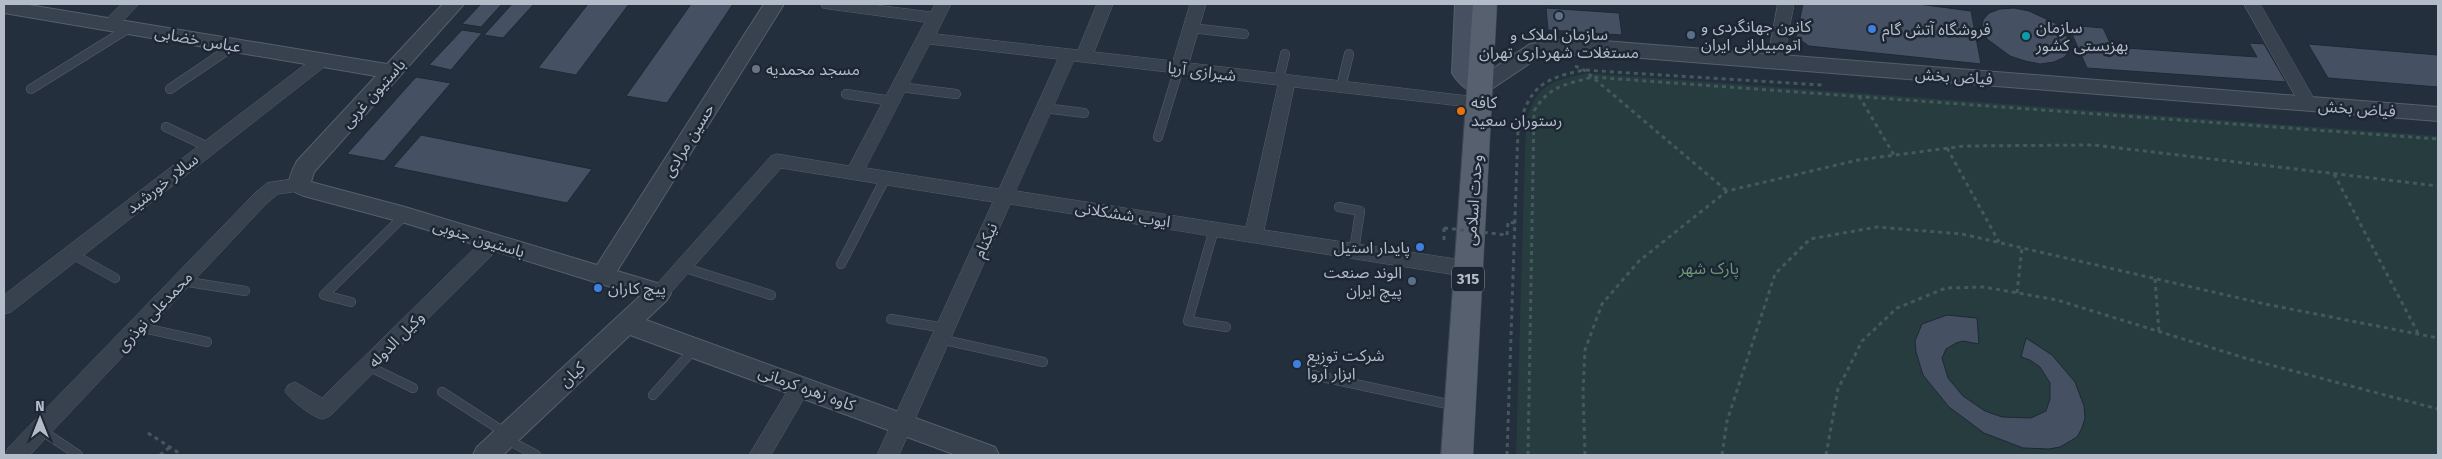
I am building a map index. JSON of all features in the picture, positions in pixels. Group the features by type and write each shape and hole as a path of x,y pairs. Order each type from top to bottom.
{"main road":[{"path":"1466,4 1464,73 1480,94"},
{"name":"وحدت اسلامی","path":"1457,455 1486,4"}],"street":[{"path":"110,24 131,4"},
{"name":"باستیون غربی","path":"300,185 300,177 306,167 454,4"},
{"name":"حسین مرادی","path":"602,276 774,4"},
{"path":"829,4 928,17"},
{"path":"855,172 943,4"},
{"path":"1076,56 1105,4"},
{"path":"1179,68 1198,4"},
{"path":"1775,62 1786,4"},
{"path":"2252,4 2308,104"},
{"name":"عباس خضابی","path":"4,7 393,72"},
{"name":"شیرازی آریا","path":"925,38 1342,87 1480,94"},
{"name":"فیاض بخش","path":"1480,94 1537,49 1551,47 1604,48 2438,114"},
{"name":"نیکنام","path":"902,424 1044,108 1076,56"},
{"name":"سالار خورشید","path":"4,306 322,60"},
{"path":"1254,235 1283,80"},
{"name":"ایوب ششکلانی","path":"682,267 777,161 1469,269"},
{"name":"باستیون جنوبی","path":"300,185 304,188 405,215 659,293"},
{"name":"محمدعلی نوذری","path":"16,455 268,192 280,186 300,185"},
{"name":"وکیل الدوله","path":"295,391 323,410 493,242"},
{"path":"659,293 682,267"},
{"name":"کیان","path":"486,455 659,293"},
{"name":"کاوه زهره کرمانی","path":"626,323 696,347 986,455"},
{"path":"760,455 801,386"},
{"path":"888,455 902,424"}],"lane":[{"path":"31,89 129,28"},
{"path":"1191,28 1244,34"},
{"path":"170,89 235,45"},
{"path":"1283,80 1285,54"},
{"path":"1342,87 1348,54"},
{"path":"1158,137 1179,68"},
{"path":"846,94 956,94"},
{"path":"1044,108 1084,113"},
{"path":"166,127 208,147"},
{"path":"841,264 886,177"},
{"path":"1339,207 1360,210 1354,251"},
{"path":"351,302 324,296 405,215"},
{"path":"1214,229 1188,321 1226,327"},
{"path":"72,254 115,278"},
{"path":"682,267 771,296"},
{"path":"182,282 245,291"},
{"path":"891,319 1043,362"},
{"path":"139,327 207,342"},
{"path":"653,395 696,347"},
{"path":"368,366 413,388"},
{"path":"1312,375 1460,407"},
{"path":"442,392 506,437 536,455"},
{"path":"41,430 78,455"}],"path":[{"path":"1537,49 1584,70 1727,191"},
{"path":"1507,455 1518,129 1526,101 1536,87 1547,80 1584,70"},
{"path":"1528,455 1532,137 1534,111 1544,94 1559,87 1592,77 2438,139"},
{"path":"1859,96 1895,155"},
{"path":"1584,455 1583,392 1585,350 1602,304 1639,262 1727,191 1858,160 1947,148 1964,146 2094,145 2438,186"},
{"path":"1947,148 1999,243"},
{"path":"2334,174 2418,334"},
{"path":"1444,241 1444,228 1507,234 1508,222 1515,223"},
{"path":"1722,455 1727,421 1775,274 1810,239 1877,227 1962,234 2155,279 2438,338"},
{"path":"2017,292 2022,248"},
{"path":"2155,279 2159,332"},
{"path":"1826,455 1838,389 1862,341 1896,308 1946,288 1984,287 2057,300 2248,359 2438,409"},
{"path":"148,434 182,455"},
{"path":"160,455 170,447"}],"green space":[{"name":"پارک شهر","path":"1587,73 2438,136 2438,455 1516,455 1526,121 1535,99 1547,86"}],"building":[{"path":"481,4 502,4 481,27 462,24"},
{"path":"512,4 534,4 503,38 484,35"},
{"path":"588,4 629,4 576,75 538,68"},
{"path":"691,4 733,4 667,103 626,96"},
{"path":"1803,4 1918,4 1971,11 1981,64 1809,46 1796,37"},
{"path":"1546,8 1619,13 1622,35 1548,30"},
{"name":"سازمان بهزیستی کشور","path":"2014,8 2029,11 2057,24 2069,40 2069,49 2065,57 2054,62 2040,64 2025,61 2010,56 1987,39 1982,29 1983,20 1989,13 2000,9"},
{"path":"2068,25 2103,28 2112,47 2257,57 2249,43 2264,44 2286,82 2087,68"},
{"path":"462,30 482,33 451,70 429,65"},
{"path":"2308,44 2438,55 2438,87 2328,78"},
{"path":"416,77 451,83 384,161 347,154"},
{"path":"421,135 592,169 567,203 393,167"},
{"path":"1947,315 1977,318 1979,344 1963,341 1956,343 1946,349 1942,358 1948,378 1963,396 1985,411 2002,417 2031,418 2046,411 2050,399 2050,383 2040,367 2030,360 2021,357 2026,338 2052,355 2075,382 2084,406 2085,418 2077,437 2060,447 2049,449 2023,448 1984,433 1949,407 1923,375 1916,352 1915,341 1922,324"}],"place":[{"name":"سازمان املاک و مستغلات شهرداری تهران","path":"1559,16"},
{"name":"فروشگاه آتش گام","path":"1872,29"},
{"name":"کانون جهانگردی و اتومبیلرانی ایران","path":"1691,35"},
{"name":"سازمان بهزیستی کشور","path":"2026,36"},
{"name":"مسجد محمدیه","path":"756,69"},
{"name":"کافه رستوران سعید","path":"1461,111"},
{"name":"پایدار استیل","path":"1420,247"},
{"name":"الوند صنعت پیچ ایران","path":"1412,281"},
{"name":"پیچ کاران","path":"598,288"},
{"name":"شرکت توزیع ابزار آروا","path":"1297,364"}]}
